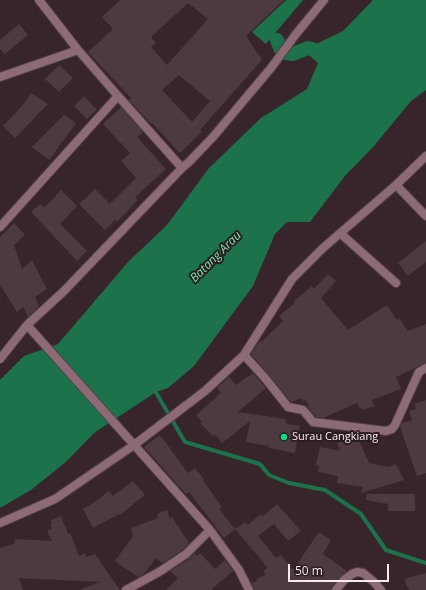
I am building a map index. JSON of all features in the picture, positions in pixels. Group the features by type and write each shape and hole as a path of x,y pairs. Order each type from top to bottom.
{"street":[{"path":"38,0 78,50 182,168"},
{"path":"0,359 27,325 64,290 213,137 272,68 296,34 324,0"},
{"path":"0,77 78,50"},
{"path":"0,227 118,96"},
{"path":"0,523 55,499 134,445 206,391 244,355 292,279 323,248 396,185 426,156"},
{"path":"396,185 426,216"},
{"path":"340,233 396,283"},
{"path":"27,325 210,530 239,570 249,590"},
{"path":"244,355 288,407 303,410 313,422 386,431 392,429 395,425 419,372 426,368"},
{"path":"126,590 159,572 186,554 210,530"},
{"path":"336,590 344,580 357,572 368,577 381,590"}],"water":[{"path":"286,0 303,0 266,44 252,32"},
{"name":"Batang Arau","path":"373,0 426,0 426,90 411,101 374,146 345,176 310,222 287,222 275,234 253,286 194,366 168,388 156,392 94,433 67,461 31,490 0,508 0,380 24,356 58,344 128,262 167,225 209,168 261,118 307,89 318,63 310,56 318,52 308,48 343,31"}],"building":[{"path":"120,0 284,0 246,36 262,60 200,130 202,132 180,153 129,100 131,98 88,52 113,29 102,17","holes":["188,3 208,19 167,65 151,47 156,43 151,37","179,75 210,101 192,122 162,90"]},
{"path":"19,24 28,35 5,54 0,49 0,40"},
{"path":"59,65 73,78 59,92 45,79"},
{"path":"31,93 48,104 15,138 3,126 23,105"},
{"path":"84,96 97,110 87,119 74,106"},
{"path":"121,107 143,132 137,137 166,169 135,197 138,200 117,222 115,220 105,230 79,204 95,189 110,204 136,178 121,161 130,153 103,124"},
{"path":"64,115 76,123 49,160 32,147"},
{"path":"61,190 77,206 60,224 87,251 77,261 31,212 40,204 44,208"},
{"path":"14,223 25,235 14,245 22,269 32,260 47,289 35,297 39,306 28,317 23,307 17,312 0,285 0,237"},
{"path":"426,241 426,262 408,276 398,263"},
{"path":"328,274 336,281 321,298 348,330 387,305 397,320 399,318 408,331 426,324 426,363 396,377 401,389 372,400 374,406 363,410 362,408 360,409 357,403 323,418 316,417 310,410 306,400 303,401 302,398 291,402 251,354 259,342 261,342 283,321 279,316 312,286 314,289"},
{"path":"253,373 266,388 238,412 285,419 287,424 300,426 295,453 246,442 250,421 222,443 215,434 213,436 200,423 202,422 196,415 221,393 217,388 229,377 236,385"},
{"path":"426,400 426,473 417,476 400,427 402,423 412,420 409,411 416,409 414,404"},
{"path":"356,434 369,463 388,467 396,464 404,480 361,493 363,487 337,483 338,476 318,472 319,466 316,465 320,447 340,451 337,443"},
{"path":"160,435 188,473 195,468 222,507 219,509 235,529 224,538 189,492 186,494 144,447"},
{"path":"133,481 145,495 120,515 119,514 93,528 83,509 109,491 113,496"},
{"path":"367,494 415,494 415,511 388,511 388,504 366,500"},
{"path":"277,504 301,531 288,541 274,524 258,536 276,558 281,555 293,570 319,532 331,540 323,554 347,571 340,577 331,590 254,590 252,583 257,581 256,579 266,575 263,571 268,568 235,529 245,522 248,525 261,514 263,516"},
{"path":"167,510 170,519 172,517 189,543 182,550 162,563 156,558 145,573 138,577 115,561 133,536 131,528 158,518 157,514"},
{"path":"61,516 68,534 70,533 79,556 85,553 86,557 95,554 120,590 81,590 100,582 19,578 23,590 0,590 0,548 15,543 15,539 52,541 47,531 52,529 50,524 52,524 51,520"},
{"path":"195,553 197,556 200,553 215,569 225,560 233,571 211,590 166,590 178,578 170,571 189,559"},
{"path":"426,573 426,590 409,590 404,579"}],"waterway":[{"path":"277,40 282,52"},
{"path":"286,53 293,54 308,48 325,53"},
{"path":"154,389 185,442 260,464 269,475 289,483 325,490 361,514 386,550 426,563"}],"place":[{"name":"Surau Cangkiang","path":"284,437"}]}
